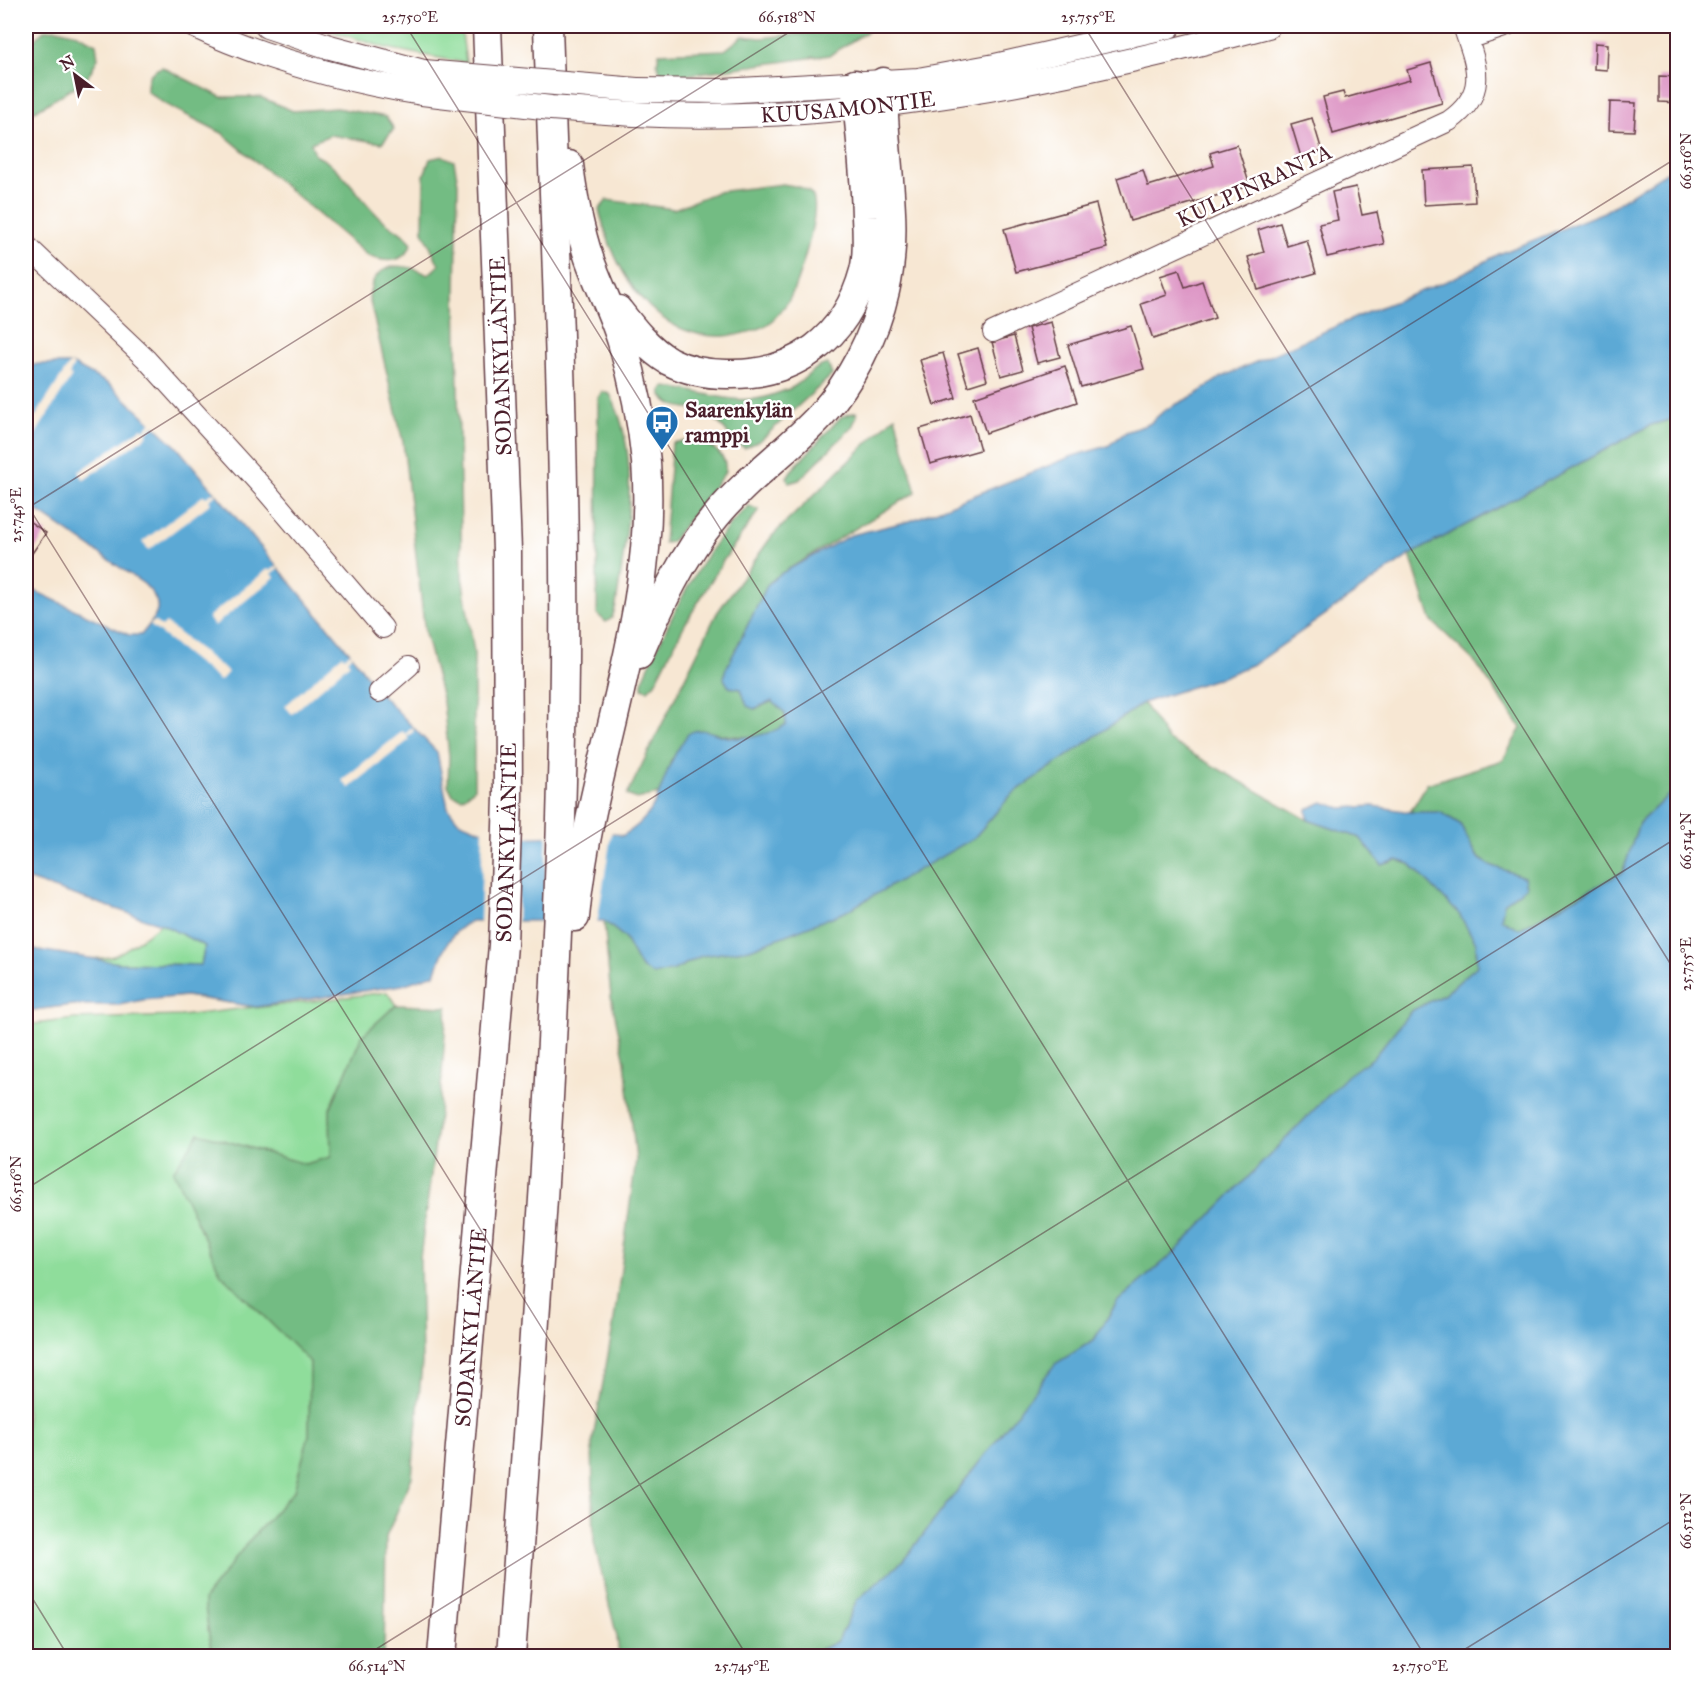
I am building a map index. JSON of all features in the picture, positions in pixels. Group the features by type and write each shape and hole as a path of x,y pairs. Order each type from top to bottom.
{"highway":[{"path":"471,26 488,37"},
{"path":"512,1656 540,1257 555,978 572,952 565,936 561,804 565,492 548,26"},
{"name":"SODANKYLÄNTIE","path":"442,1656 503,945 508,797 507,550 488,37"},
{"path":"603,290 639,336 669,361 690,369 713,374 768,372 794,363 813,350 833,333 849,308 864,270 865,180 870,95"},
{"path":"618,700 648,632 691,549 740,487 820,416 843,387 867,344 881,308 890,252 891,221 870,95"},
{"path":"552,142 568,160 581,233 603,290 637,396 646,462 645,528 638,601 565,936"}],"main road":[{"path":"195,26 242,47 375,85 423,82"},
{"path":"267,26 330,46 423,82"},
{"name":"KUUSAMONTIE","path":"423,82 551,108 634,114 758,113 870,95 1169,26"},
{"name":"KUUSAMONTIE","path":"423,82 637,90 949,97 1149,58 1268,26"}],"street":[{"path":"1466,32 1507,26"},
{"name":"KULPINRANTA","path":"993,332 1449,121 1463,111 1472,99 1476,85 1476,68 1466,32"},
{"path":"26,245 146,359 274,500 383,627"},
{"path":"379,692 409,666"}],"green space":[{"path":"315,26 461,26 466,63 386,48"},
{"path":"837,26 876,26 830,55 663,78 657,64 659,53 725,50 743,36 761,38 827,31"},
{"path":"57,29 77,34 96,44 98,58 86,80 35,111 26,113 26,47 45,30"},
{"path":"162,67 221,97 260,97 293,111 337,108 386,117 394,129 382,143 330,135 311,143 315,155 334,167 379,217 412,243 409,250 394,260 382,260 368,256 222,133 165,104 147,91 150,76"},
{"path":"443,156 454,161 458,183 456,295 462,576 474,652 474,789 462,798 453,795 448,785 449,756 443,702 425,633 403,442 369,297 371,287 380,272 401,266 428,275 439,265 423,231 424,175 430,159"},
{"path":"783,184 799,187 812,195 814,215 803,263 789,300 772,321 756,330 737,335 700,334 677,327 658,314 641,298 627,278 615,256 599,210 607,200 674,209 717,192"},
{"path":"828,364 832,375 761,440 745,448 739,445 709,414 667,402 661,392 664,387 740,400 766,397 793,387 814,370"},
{"path":"602,392 610,394 620,419 629,471 627,525 620,579 612,618 606,622 597,614 598,398"},
{"path":"856,412 857,416 852,427 799,480 789,483 787,477 791,471 841,417"},
{"path":"895,416 916,492 780,574 768,584 725,671 729,687 741,689 755,709 773,701 785,713 786,724 767,734 745,737 701,730 671,760 662,793 637,799 627,795 717,613 772,536"},
{"path":"1677,418 1677,787 1639,823 1623,872 1519,929 1501,919 1504,903 1526,887 1524,877 1490,865 1478,857 1460,824 1440,812 1410,812 1427,784 1503,760 1521,728 1476,663 1431,620 1410,555 1651,425"},
{"path":"688,440 702,443 715,450 724,460 724,474 671,542 664,543 672,443"},
{"path":"749,506 759,510 723,561 685,624 655,683 648,690 642,688 642,682 674,612 701,564 716,542"},
{"path":"1143,703 1168,740 1308,820 1361,838 1382,865 1397,860 1410,864 1460,914 1476,943 1477,966 1445,994 1411,1011 1373,1058 1348,1076 1174,1253 1117,1302 1094,1340 1055,1365 903,1561 857,1600 838,1641 807,1656 619,1656 617,1637 594,1542 592,1444 613,1327 636,1160 625,1061 611,997 604,921 624,937 641,968 674,970 701,956 750,949 974,838 1011,795"},
{"path":"161,924 205,945 201,965 120,963 26,970 26,946 43,952 67,956 110,957 128,948"},
{"path":"94,979 256,1007 256,1008 387,992 396,1005 362,1036 330,1109 331,1157 305,1164 199,1133 221,1274 310,1362 309,1435 294,1491 249,1541 204,1599 212,1656 26,1656 26,1025 75,1019 181,1016 255,1007 186,996 26,1011 26,988"},
{"path":"396,1005 447,1007 439,1114 420,1258 422,1363 412,1477 386,1537 384,1656 212,1656 204,1599 249,1541 294,1491 309,1435 310,1362 221,1274 173,1171 199,1133 305,1164 331,1157 330,1109 362,1036"}],"water":[{"path":"1677,165 1677,418 1651,425 1410,555 1258,662 1222,677 1143,703 1011,795 974,838 845,912 750,949 701,956 674,970 653,975 641,968 624,937 604,921 471,921 452,937 444,950 435,974 402,985 256,1007 186,996 119,1005 72,1005 26,1011 26,946 32,949 120,963 201,965 205,946 161,924 26,879 26,589 35,591 129,635 141,635 152,622 157,604 151,591 144,584 26,503 26,367 38,364 72,364 109,384 176,446 350,653 379,692 437,752 448,808 458,821 480,830 519,838 615,833 622,836 636,826 653,806 672,759 688,734 703,730 743,738 766,733 786,724 785,713 772,701 754,709 747,706 741,689 729,687 724,679 725,671 768,584 780,574 851,535 910,521 1073,456 1108,446 1126,432 1149,424 1165,410 1195,395 1220,378 1368,312 1452,279 1499,254 1604,212"},
{"path":"1677,787 1677,1656 807,1656 838,1641 857,1600 903,1561 1055,1364 1094,1340 1117,1302 1174,1253 1348,1075 1373,1058 1411,1011 1445,994 1477,966 1476,943 1459,914 1410,864 1397,860 1382,865 1360,838 1308,820 1307,809 1323,802 1341,808 1374,806 1410,812 1440,812 1460,824 1478,858 1490,865 1524,877 1526,887 1504,903 1501,919 1519,929 1623,872 1639,823"}],"pier":[{"path":"70,363 74,365 69,375 72,376 30,443 26,439 26,431"},
{"path":"152,421 155,425 146,433 148,435 84,480 79,472 142,428 144,430"},
{"path":"214,492 216,495 209,500 211,503 149,550 142,542 204,495 206,497"},
{"path":"277,566 279,568 272,574 275,577 214,626 208,617 268,569 270,571"},
{"path":"154,621 162,627 166,623 228,672 220,681 150,625"},
{"path":"350,653 352,655 347,660 350,663 292,714 285,706 342,655 345,657"},
{"path":"412,728 414,731 407,737 409,740 349,788 342,780 403,731 405,734"},
{"path":"483,827 520,835 517,924 480,924"},
{"path":"612,830 597,924 544,924 547,832"}],"building":[{"path":"1595,43 1608,44 1607,70 1594,69"},
{"path":"1431,63 1442,103 1333,134 1323,97 1343,92 1345,98 1410,80 1407,70"},
{"path":"1659,76 1678,77 1678,103 1659,102"},
{"path":"1610,102 1636,103 1634,131 1609,130"},
{"path":"1312,118 1322,151 1301,157 1291,124"},
{"path":"1237,145 1250,186 1130,221 1117,178 1143,170 1148,186 1214,166 1210,153"},
{"path":"1473,167 1475,202 1424,205 1422,170"},
{"path":"1356,187 1362,215 1377,212 1384,244 1327,257 1319,224 1338,220 1332,192"},
{"path":"1096,204 1107,248 1016,272 1004,229"},
{"path":"1280,223 1287,246 1307,240 1316,273 1258,290 1248,257 1264,252 1258,230"},
{"path":"1179,270 1185,287 1202,281 1215,318 1153,339 1141,304 1167,295 1160,276"},
{"path":"1051,322 1060,357 1037,363 1028,328"},
{"path":"1131,326 1144,369 1081,387 1068,345"},
{"path":"1014,336 1023,370 1001,376 992,342"},
{"path":"978,348 987,380 968,386 958,354"},
{"path":"943,353 956,398 934,405 920,360"},
{"path":"1065,366 1077,402 986,433 974,397"},
{"path":"970,414 980,450 930,464 920,429"},
{"path":"26,519 46,533 26,562"}],"place":[{"name":"Saarenkylän ramppi","path":"662,451"}]}
